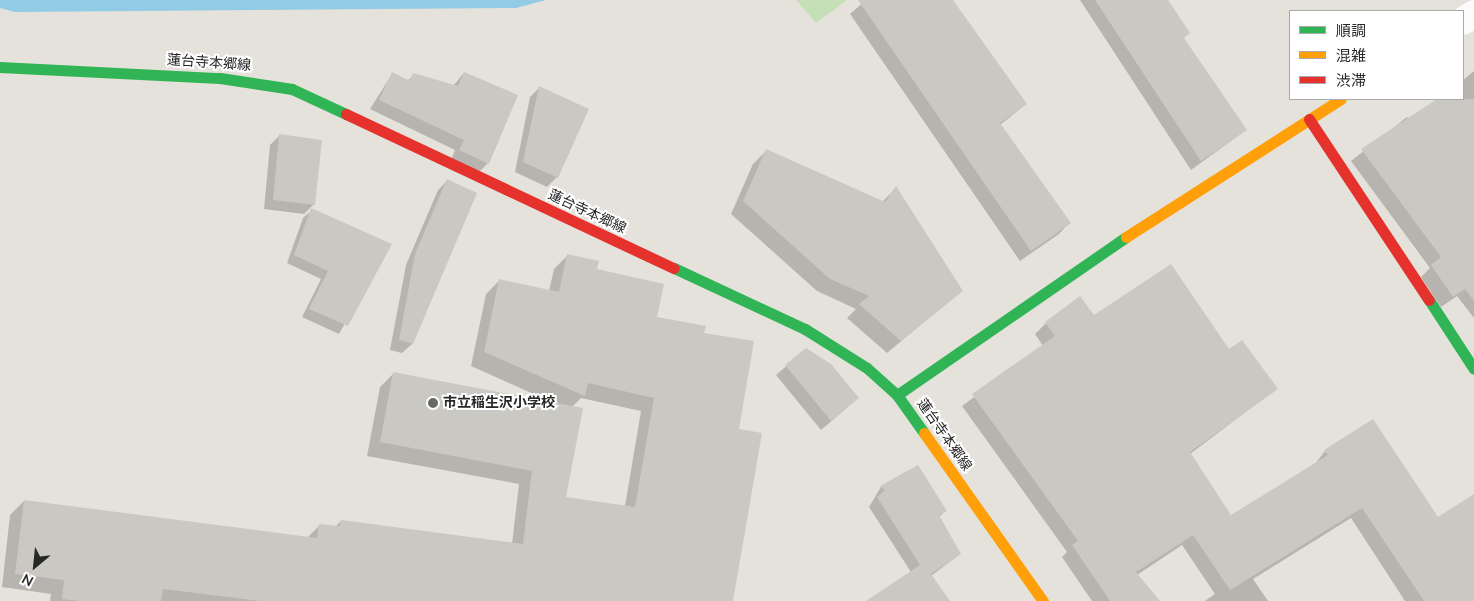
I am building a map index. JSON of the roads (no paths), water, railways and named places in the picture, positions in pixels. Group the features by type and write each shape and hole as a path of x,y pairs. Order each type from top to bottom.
{"main road":[{"name":"蓮台寺本郷線","path":"0,67 220,78 292,89 805,329 867,368 897,395 1043,601"},
{"path":"897,395 1147,223 1339,100"},
{"path":"1309,119 1474,369"}],"water":[{"path":"0,0 546,0 516,8 15,12 0,8"}],"place":[{"name":"市立稲生沢小学校","path":"433,403"}]}
